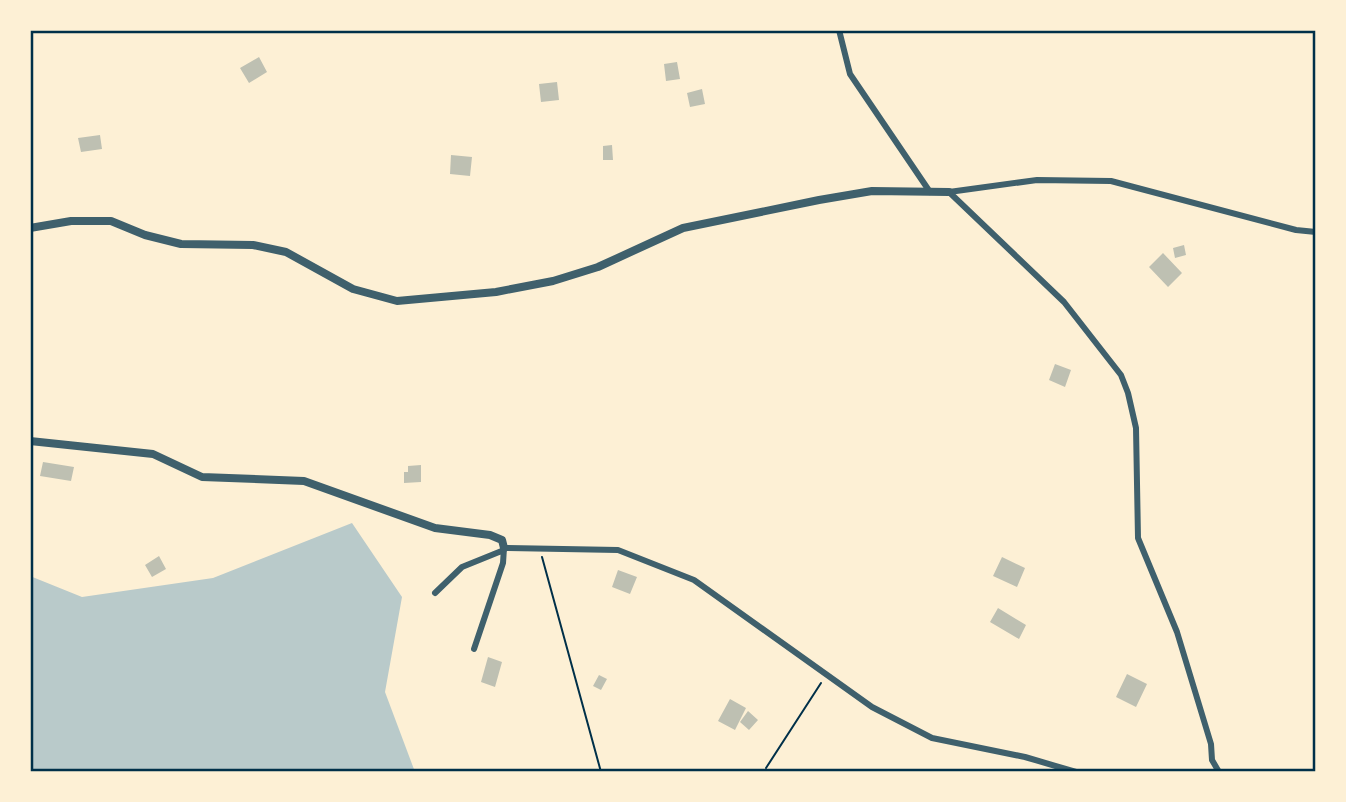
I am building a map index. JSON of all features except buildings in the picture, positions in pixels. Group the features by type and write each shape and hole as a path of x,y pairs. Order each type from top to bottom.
{"street":[{"path":"839,30 850,74 930,192"},
{"path":"30,228 71,221 111,221 145,236 181,244 253,244 286,252 354,289 397,301 496,292 553,281 598,267 683,228 872,191 949,192 1037,180 1111,181 1296,230 1316,232"},
{"path":"949,192 1064,302 1121,375 1136,428 1138,538 1177,632 1211,744 1212,760 1219,772"},
{"path":"30,441 153,454 202,477 304,481 435,528 491,535 502,540 503,563 474,649"},
{"path":"435,593 462,566 504,549 618,550 694,580 872,707 932,738 1025,757 1076,772"}],"path":[{"path":"540,549 601,772"},
{"path":"766,768 827,674"}],"shaded area":[{"path":"352,523 402,597 385,692 415,772 30,772 30,576 82,597 213,578"}]}
